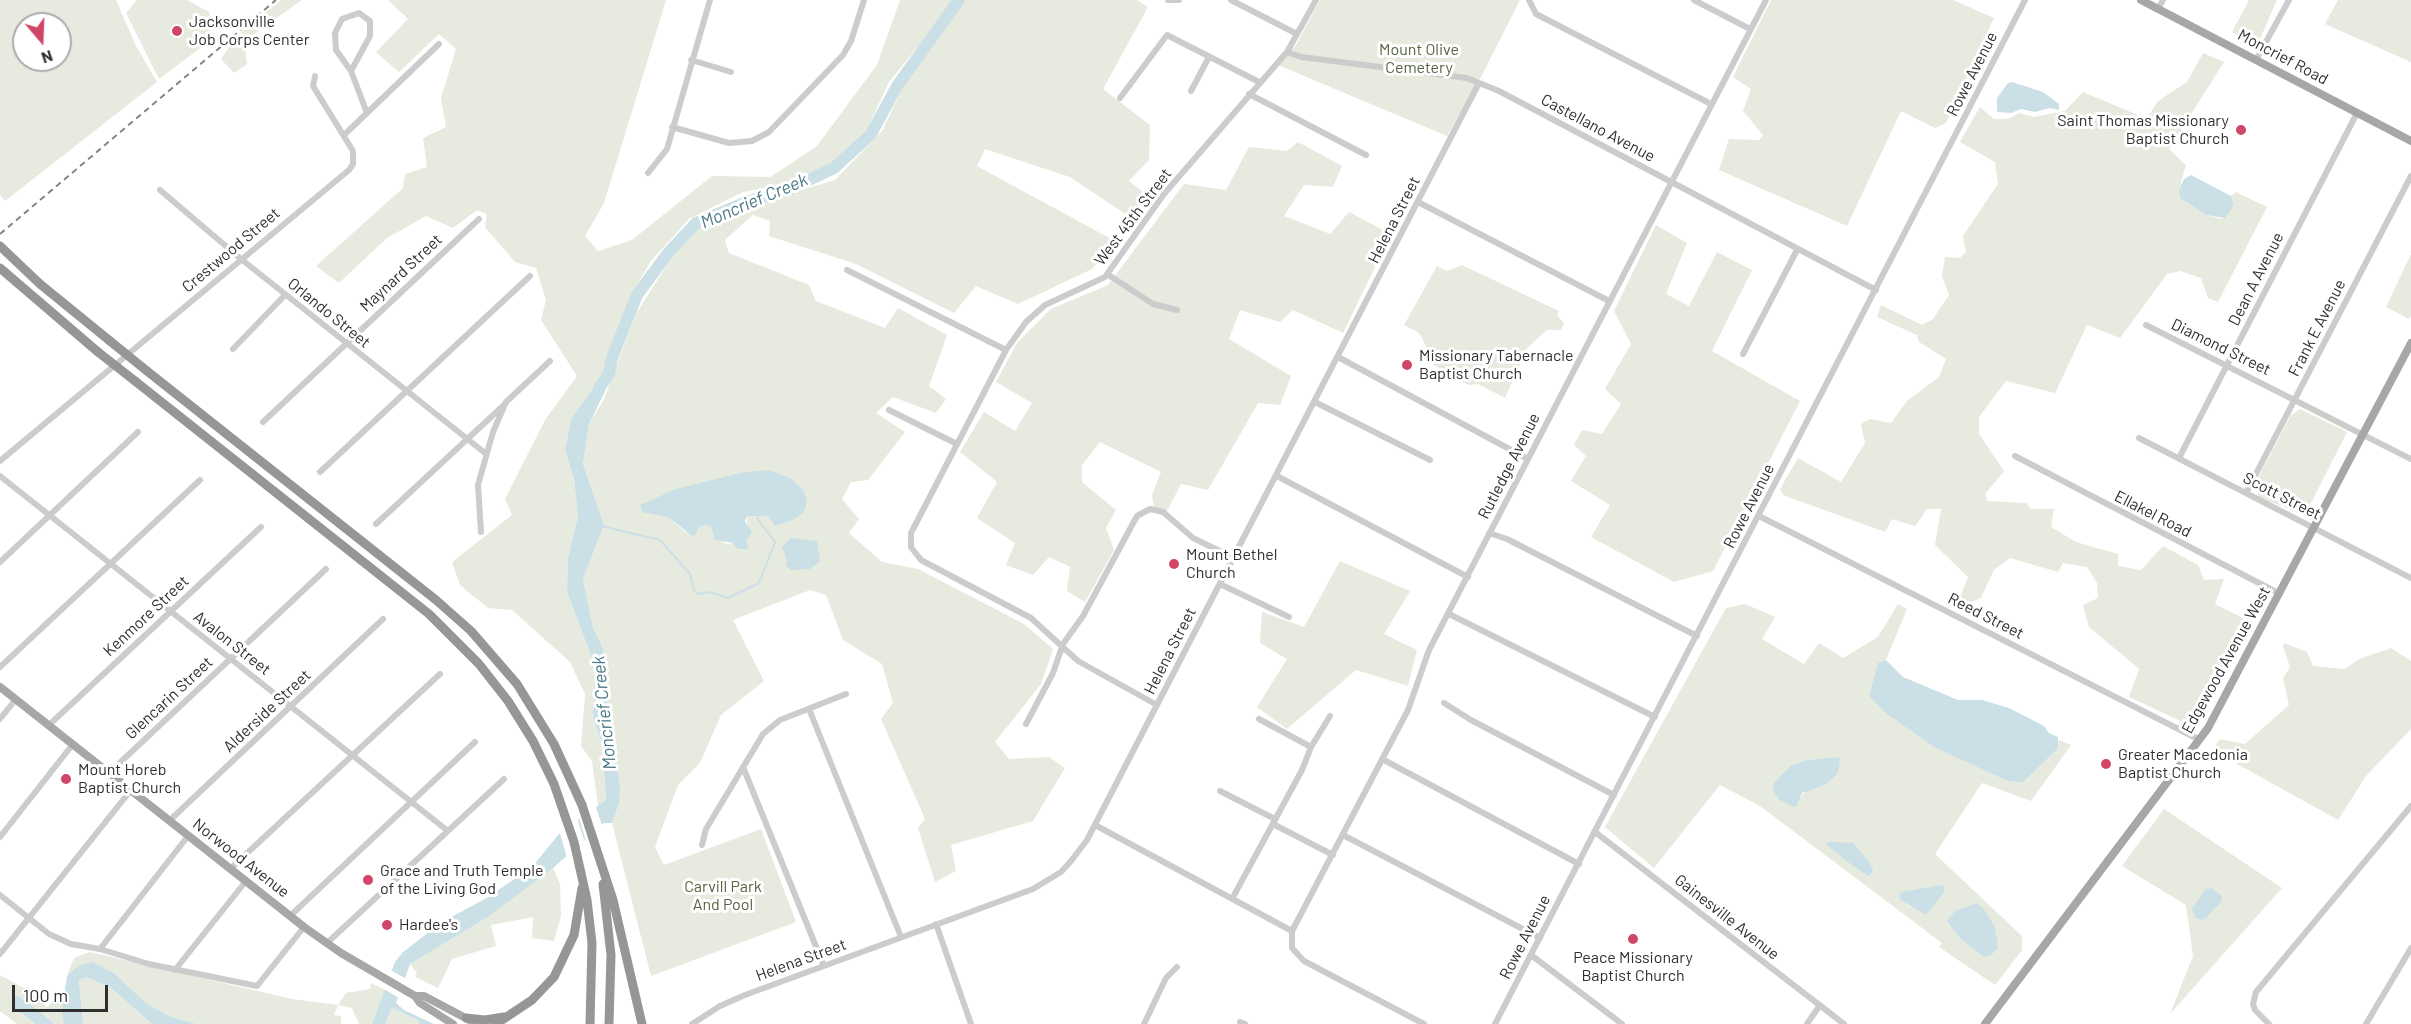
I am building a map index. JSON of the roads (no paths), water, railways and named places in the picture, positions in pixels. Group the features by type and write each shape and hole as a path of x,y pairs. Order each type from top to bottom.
{"highway":[{"path":"0,246 57,299 418,585 471,631 503,666 530,702 576,787 613,900 642,1024"},
{"path":"0,268 98,352 447,630 479,664 514,711 544,762 561,802 579,860 592,943 590,1024"},
{"path":"594,844 610,932 612,978 609,1024"},
{"path":"496,1024 515,1013 547,985 566,956 574,935 583,879"},
{"path":"466,1018 485,1020 515,1013"}],"main road":[{"name":"Moncrief Road","path":"2141,0 2411,141"},
{"name":"Edgewood Avenue West","path":"1985,1024 2218,713 2411,343"},
{"name":"Norwood Avenue","path":"0,687 304,927 415,996 420,1003 453,1024"},
{"name":"Norwood Avenue","path":"415,996 424,996 477,1024"}],"street":[{"path":"648,173 667,149 710,0"},
{"path":"672,127 729,143 752,141 769,132 843,55 851,41 864,0"},
{"path":"1168,0 1179,0"},
{"path":"1231,0 1297,34"},
{"name":"West 45th Street","path":"1063,644 1046,633 1032,618 921,560 911,547 911,533 1006,350 1026,322 1045,305 1099,281 1107,274 1164,194 1287,52 1316,0"},
{"path":"1694,0 1750,29"},
{"name":"Rutledge Avenue","path":"1424,1024 1304,961 1292,948 1292,931 1408,710 1429,650 1766,0"},
{"name":"Rowe Avenue","path":"1495,1024 2025,0"},
{"path":"2158,9 2163,0"},
{"path":"2256,60 2289,0"},
{"path":"1529,1 1536,14 1711,104"},
{"path":"351,71 370,36 370,21 358,13 342,19 335,33 336,50 351,71 367,112"},
{"path":"1120,98 1167,35 1259,82"},
{"path":"344,135 439,44"},
{"name":"Castellano Avenue","path":"1287,52 1301,57 1467,78 1479,82 1876,290"},
{"path":"1191,91 1209,57"},
{"path":"691,60 730,72"},
{"name":"Crestwood Street","path":"0,461 349,170 354,157 344,135 313,86 315,76"},
{"name":"Helena Street","path":"692,1024 720,1006 1046,882 1071,861 1095,825 1479,82"},
{"path":"1249,94 1366,155"},
{"name":"Dean A Avenue","path":"2179,458 2357,113"},
{"name":"Frank E Avenue","path":"2247,493 2411,176"},
{"name":"Orlando Street","path":"159,190 285,295 485,453"},
{"path":"1418,202 1609,301"},
{"name":"Maynard Street","path":"263,422 479,219"},
{"path":"1743,354 1797,250"},
{"path":"847,270 1006,350"},
{"path":"1107,274 1153,304 1177,310"},
{"path":"320,472 530,276"},
{"path":"233,349 285,295"},
{"name":"Diamond Street","path":"2146,325 2411,459"},
{"path":"1338,357 1528,459"},
{"path":"376,524 550,361"},
{"path":"481,532 478,496 485,453 507,402"},
{"path":"1315,402 1430,460"},
{"path":"889,410 957,444"},
{"path":"0,562 138,432"},
{"name":"Scott Street","path":"2139,438 2411,578"},
{"name":"Ellakel Road","path":"2015,456 2280,594"},
{"name":"Avalon Street","path":"0,476 448,831"},
{"path":"1277,476 1468,577"},
{"path":"0,667 200,480"},
{"path":"1026,724 1053,673 1063,644 1083,616 1137,516 1150,509 1163,512 1193,538 1234,558"},
{"name":"Reed Street","path":"1759,516 2200,740"},
{"name":"Kenmore Street","path":"49,725 261,526"},
{"path":"1489,533 1507,539 1697,636"},
{"name":"Glencarin Street","path":"109,773 326,569"},
{"path":"1220,584 1289,617"},
{"path":"1449,614 1655,717"},
{"name":"Alderside Street","path":"170,820 292,707 382,619"},
{"path":"1063,644 1078,661 1157,705"},
{"path":"230,869 440,674"},
{"path":"702,845 706,829 763,734 771,726 846,694"},
{"path":"0,719 16,699"},
{"path":"1444,703 1471,720 1614,795"},
{"path":"809,709 901,938"},
{"path":"1232,899 1311,747 1330,716"},
{"path":"1259,719 1311,747"},
{"path":"290,916 475,742"},
{"path":"0,837 73,744"},
{"path":"1382,759 1579,864"},
{"path":"743,766 825,966"},
{"path":"327,943 504,778"},
{"path":"0,954 131,790"},
{"path":"1220,791 1333,855"},
{"path":"2269,1024 2258,1015 2253,1004 2256,992 2411,806"},
{"path":"1095,825 1292,931"},
{"name":"Gainesville Avenue","path":"1595,832 1844,1024"},
{"path":"1343,835 1540,938"},
{"path":"100,949 188,836"},
{"path":"175,970 246,881"},
{"path":"0,895 59,940 175,970 257,986 304,927"},
{"path":"936,924 971,1024"},
{"path":"2366,1024 2411,948"},
{"path":"1531,955 1622,1024"},
{"path":"1144,1024 1166,978 1177,967"},
{"path":"1807,1024 1820,1005"}],"water":[{"path":"2012,82 2043,92 2059,104 2059,110 2050,108 2035,112 2021,109 2011,113 1997,112 1997,98 2008,83"},
{"path":"2191,175 2231,196 2234,205 2225,218 2206,215 2180,198 2179,189 2184,179"},
{"path":"603,374 611,379 589,424 583,464 604,525 583,579 593,628 602,646 607,665 606,697 610,722 608,724 614,740 620,788 619,804 612,823 604,823 553,868 488,917 410,964 396,1003 404,1010 434,1024 420,1024 416,1019 392,1008 385,1024 372,1024 395,962 403,952 442,922 485,899 532,867 559,834 606,800 602,744 593,716 595,666 567,592 568,558 578,516 574,479 565,450 571,419"},
{"path":"769,470 791,478 803,490 807,501 804,512 793,520 775,526 768,516 747,516 745,521 752,532 746,541 749,549 738,549 733,543 715,540 711,526 704,525 698,528 696,535 692,536 668,517 642,512 640,505 676,489 740,473"},
{"path":"791,538 817,541 820,561 810,569 791,570 786,565 787,560 782,547"},
{"path":"1886,660 1903,677 1958,700 1982,700 2009,708 2044,726 2049,733 2058,737 2058,748 2023,782 2008,781 1936,748 1887,714 1869,696 1878,663"},
{"path":"1840,758 1838,773 1825,785 1802,793 1797,806 1793,807 1780,800 1774,793 1773,784 1790,766 1807,760"},
{"path":"1829,842 1853,843 1870,863 1873,871 1871,874 1868,876 1845,860 1826,844"},
{"path":"1942,885 1945,887 1944,892 1926,915 1899,899 1901,892"},
{"path":"2211,888 2222,896 2221,902 2207,917 2202,920 2195,918 2192,909 2205,890"},
{"path":"1976,903 1984,909 1995,927 1998,948 1991,955 1984,957 1960,938 1947,921 1955,911"},
{"path":"92,962 114,973 147,1004 171,1017 197,1024 152,1024 110,987 86,977 79,980 83,1024 64,1024 62,1010 67,976 78,966"},
{"path":"18,996 54,1024 35,1024 12,1005 12,998"}],"waterway":[{"name":"Moncrief Creek","path":"599,388 609,374 612,358 637,295 668,253 696,223 744,203 794,187 834,168 871,134 897,86 959,0"},
{"path":"601,526 660,540 690,574 694,591 700,594 710,592 728,598 759,583 775,542 757,518"}],"railway":[{"path":"0,234 276,0"}],"place":[{"name":"Jacksonville Job Corps Center","path":"177,31"},
{"name":"Saint Thomas Missionary Baptist Church","path":"2241,130"},
{"name":"Missionary Tabernacle Baptist Church","path":"1407,365"},
{"name":"Mount Bethel Church","path":"1174,564"},
{"name":"Greater Macedonia Baptist Church","path":"2106,764"},
{"name":"Mount Horeb Baptist Church","path":"66,779"},
{"name":"Grace and Truth Temple of the Living God","path":"368,880"},
{"name":"Hardee's","path":"387,925"},
{"name":"Peace Missionary Baptist Church","path":"1633,939"}],"park label":[{"name":"Mount Olive Cemetery","path":"1419,59"},
{"name":"Carvill Park And Pool","path":"723,896"}]}
